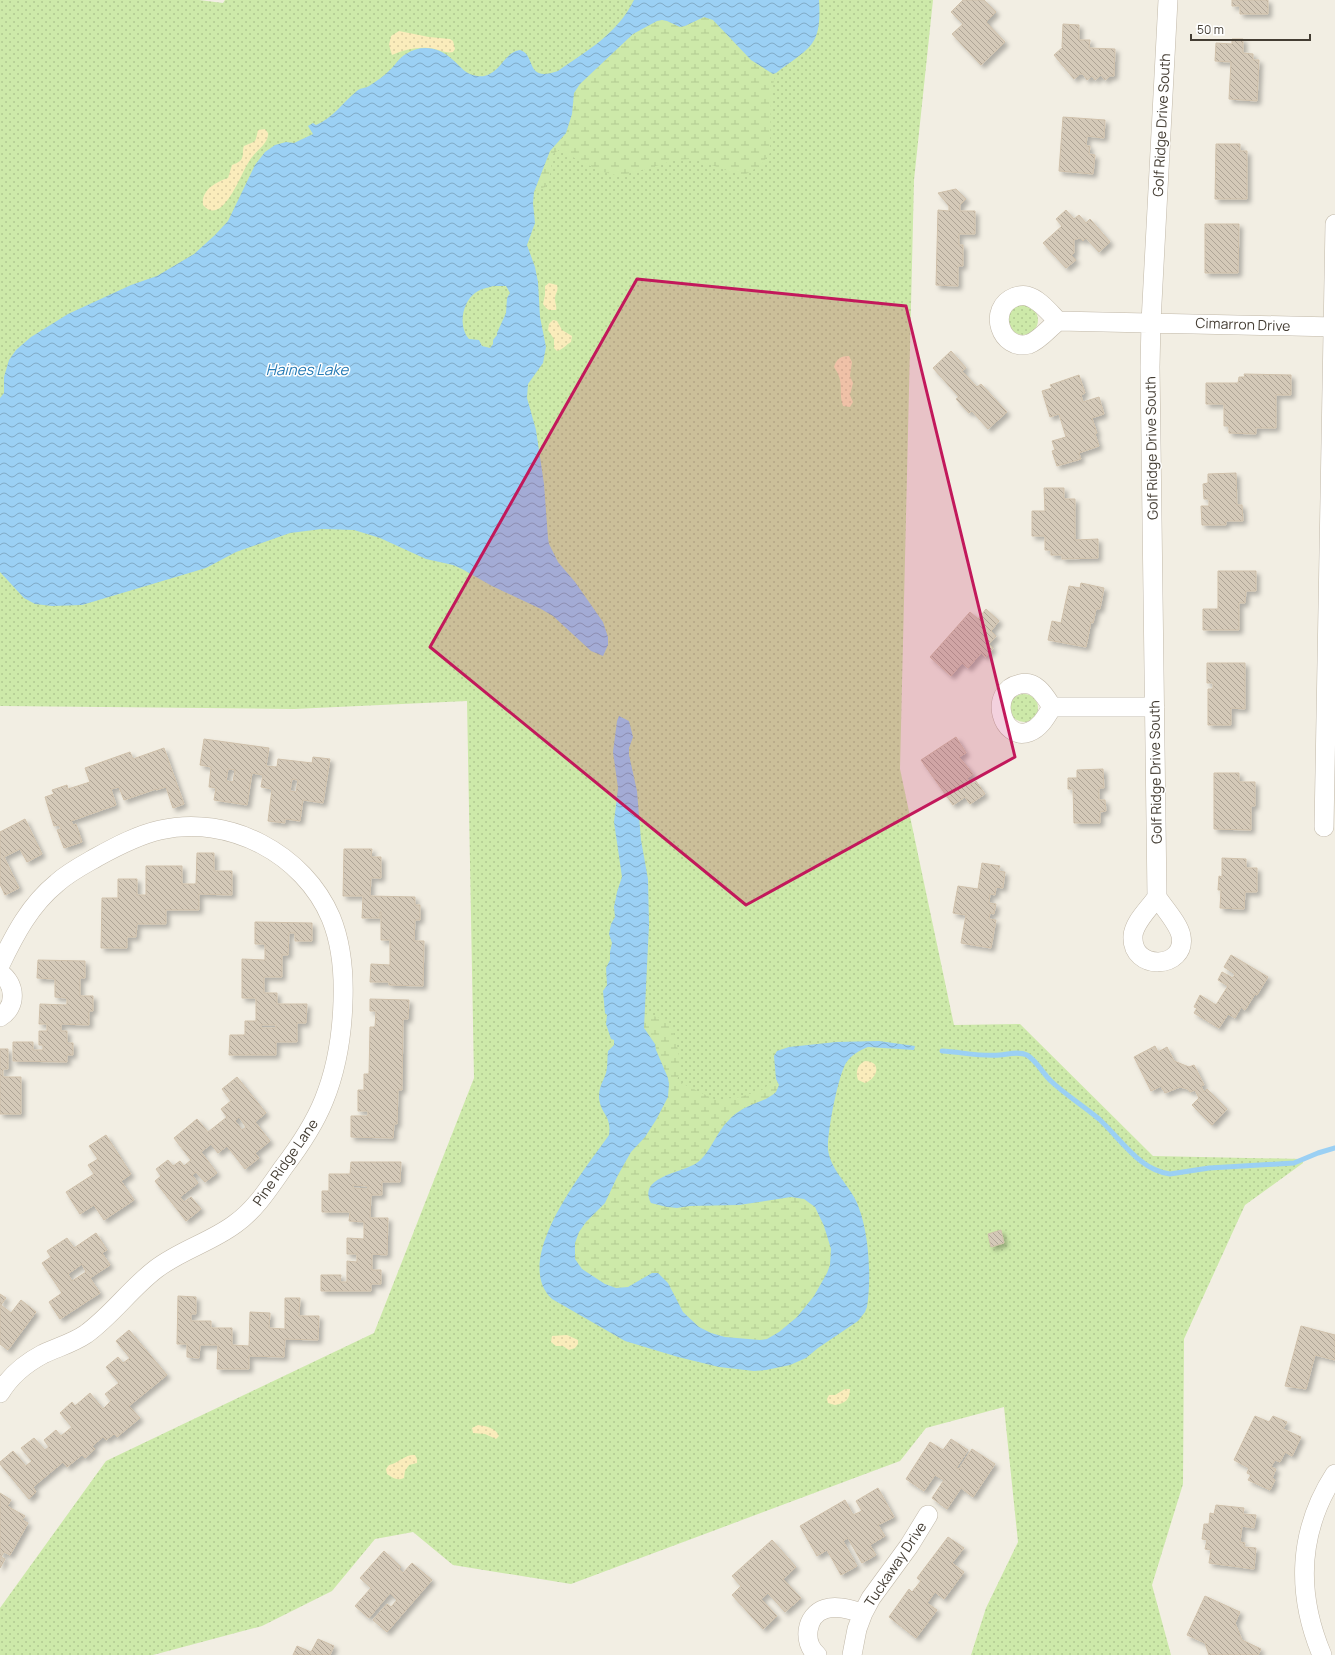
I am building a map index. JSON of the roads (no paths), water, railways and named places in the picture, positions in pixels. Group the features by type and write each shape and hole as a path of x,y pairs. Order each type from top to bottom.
{"street":[{"name":"Golf Ridge Drive South","path":"1157,897 1150,367 1151,322 1168,0"},
{"path":"1324,827 1335,224"},
{"name":"Cimarron Drive","path":"1058,321 1334,327"},
{"path":"1052,707 1155,707"},
{"name":"Pine Ridge Lane","path":"0,965 24,918 44,895 67,874 126,842 145,835 162,830 198,827 234,833 258,842 282,857 307,881 324,904 337,937 341,951 344,989 340,1044 336,1066 325,1099 317,1117 299,1147 257,1204 235,1224 158,1267 97,1325 76,1340 35,1359 14,1375 0,1393"},
{"path":"0,973 10,984 12,1001 8,1009 0,1017"},
{"path":"1322,1655 1314,1637 1306,1604 1304,1581 1305,1562 1310,1527 1317,1506 1335,1474"},
{"name":"Tuckaway Drive","path":"852,1655 862,1612 909,1546 928,1514"},
{"name":"Tuckaway Drive","path":"817,1655 810,1647 808,1639 808,1630 815,1616 827,1608 843,1608 862,1612"}],"water":[{"name":"Haines Lake","path":"634,0 819,0 819,16 816,37 805,51 773,74 751,60 713,20 704,17 680,27 667,21 657,21 633,34 580,84 574,93 572,114 566,133 550,151 534,192 533,203 535,223 527,245 535,267 538,282 540,317 546,347 543,363 528,384 527,398 536,430 544,484 549,544 558,562 575,582 603,622 608,637 608,645 603,656 591,651 553,616 492,586 462,569 453,565 426,559 380,538 354,530 322,529 290,533 236,552 206,568 82,605 52,606 35,604 24,598 0,572 0,398 4,393 4,377 9,360 16,350 31,337 68,314 131,285 157,276 194,254 228,221 255,165 265,152 275,145 286,142 294,143 313,134 308,126 313,123 316,125 327,119 353,94 358,90 368,87 381,78 406,54 418,49 430,48 442,52 448,56 469,74 484,76 496,70 509,55 520,50 525,53 536,71 547,74 558,71 591,48 610,32 627,12","holes":["493,286 506,286 510,293 507,298 506,313 497,335 493,340 493,344 490,348 482,346 479,340 469,339 463,328 463,315 464,309 471,297 477,292"]},
{"path":"619,716 629,721 633,737 629,748 629,755 637,791 641,840 648,879 649,925 644,1028 655,1044 669,1084 668,1097 656,1120 645,1137 631,1152 605,1203 586,1222 579,1232 575,1243 575,1259 582,1269 605,1284 616,1288 628,1287 652,1273 658,1273 668,1283 683,1312 699,1327 711,1333 725,1337 760,1340 767,1339 779,1332 797,1317 814,1296 830,1265 831,1249 824,1226 815,1207 804,1199 791,1197 739,1205 690,1206 677,1208 667,1207 651,1203 648,1194 650,1187 656,1181 665,1176 692,1166 698,1162 733,1116 752,1104 770,1097 776,1092 779,1085 776,1079 774,1056 777,1051 789,1047 836,1042 879,1041 915,1046 914,1050 868,1047 853,1055 846,1063 843,1070 829,1131 828,1149 829,1156 838,1174 854,1197 863,1221 869,1266 867,1307 858,1321 806,1358 790,1365 754,1371 719,1367 678,1357 625,1341 552,1299 541,1282 540,1262 546,1239 556,1215 584,1169 609,1135 609,1123 601,1107 599,1093 607,1070 608,1051 614,1045 614,1040 611,1039 606,1024 607,1015 605,1013 603,991 607,985 606,968 610,960 612,943 609,934 611,924 615,917 614,907 622,877 614,822 618,788 613,752"}],"waterway":[{"path":"942,1051 986,1055 1017,1053 1027,1055 1052,1082 1099,1119 1140,1160 1149,1167 1170,1174 1209,1168 1294,1163 1335,1148"}]}
